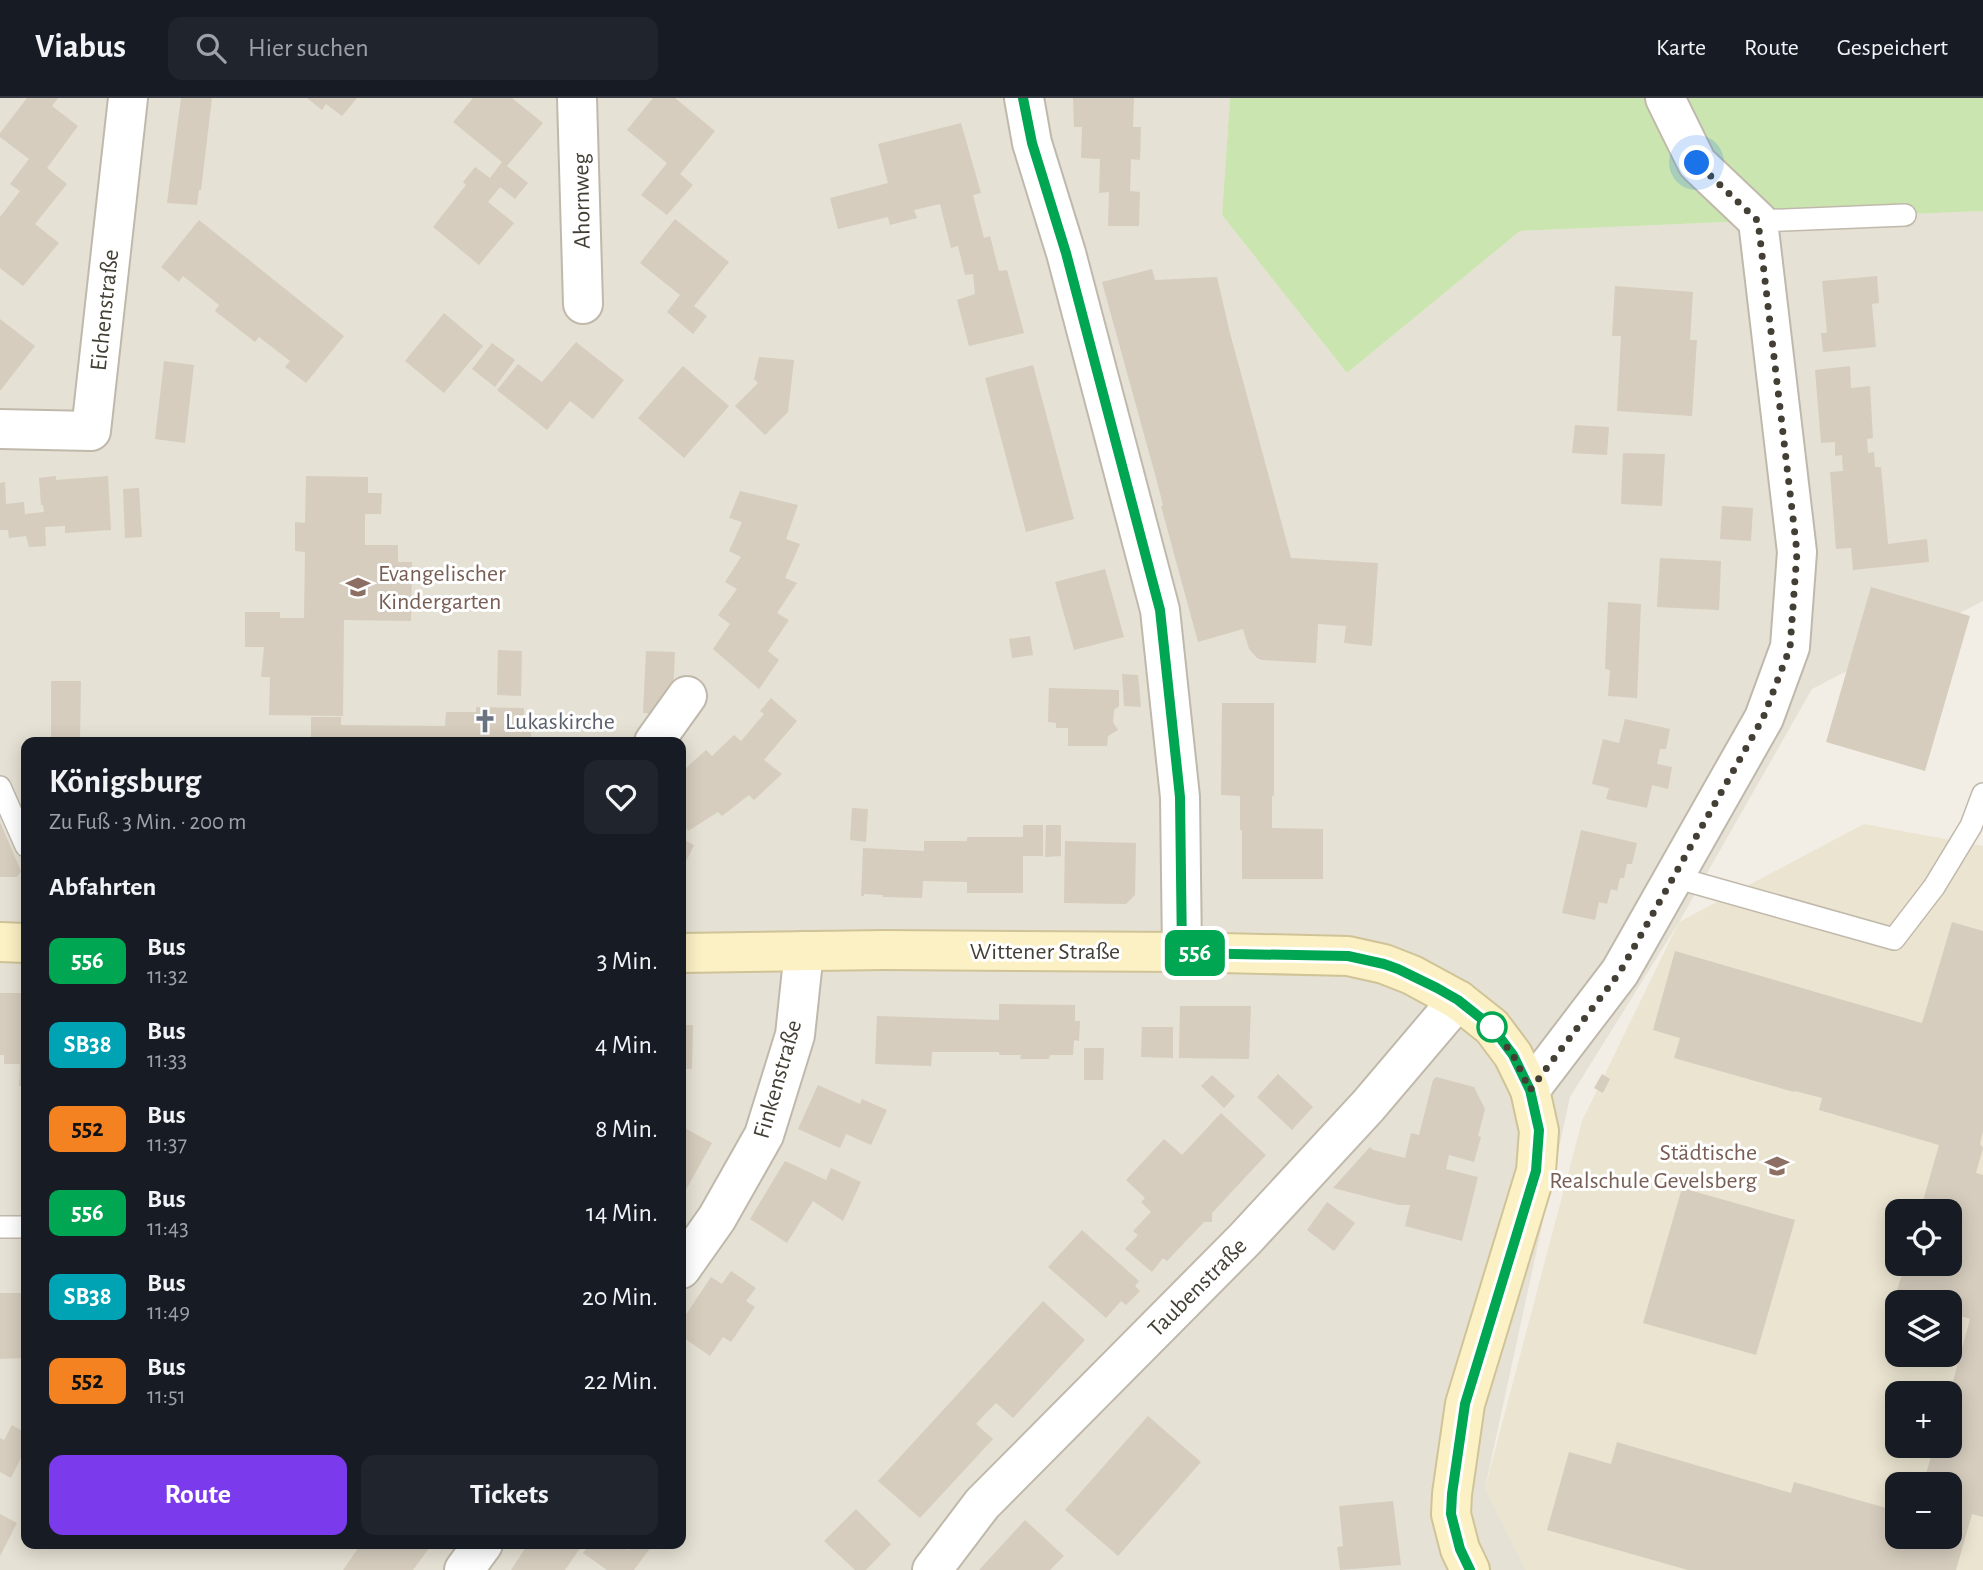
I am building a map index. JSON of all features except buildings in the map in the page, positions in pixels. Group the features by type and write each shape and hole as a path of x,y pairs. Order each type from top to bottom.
{"main road":[{"path":"0,942 21,943"},
{"name":"Wittener Straße","path":"686,953 804,951 1348,956 1403,971 1458,1000 1492,1027 1513,1055 1530,1090 1539,1130 1536,1171 1465,1404 1451,1514 1460,1549 1470,1570"}],"street":[{"name":"Eichenstraße","path":"0,429 91,431 128,98"},
{"name":"Ahornweg","path":"577,98 583,304"},
{"path":"1024,98 1032,143 1066,253 1160,610 1180,797 1182,953"},
{"path":"1530,1090 1620,972 1763,718 1790,648 1797,552 1758,221 1697,163 1665,98"},
{"path":"658,737 687,696"},
{"name":"Finkenstraße","path":"686,1262 717,1218 764,1135 795,1035 804,951"},
{"name":"Taubenstraße","path":"932,1570 982,1504 1245,1240 1367,1106 1458,1000"},
{"path":"464,1570 479,1549"}],"lane":[{"path":"1758,221 1905,215"},
{"path":"0,787 21,835"},
{"path":"1674,877 1894,939 1947,866 1971,826 1983,794"},
{"path":"0,1227 21,1227"}],"shaded area":[{"path":"0,98 1230,98 1222,215 1347,373 1520,231 1983,211 1983,601 1812,689 1679,922 1570,1097 1485,1488 1526,1570 0,1570"},
{"name":"Städtische Realschule Gevelsberg","path":"1864,824 1983,846 1983,1570 1526,1570 1485,1488 1582,1121 1679,922"}],"green space":[{"path":"1230,98 1983,98 1983,211 1520,231 1347,373 1222,215"}],"bus line":[{"name":"556","path":"1023,98 1032,143 1066,253 1160,610 1180,797 1182,953 1348,956 1384,964 1412,975 1458,1000 1492,1027 1513,1055 1530,1090 1539,1130 1536,1171 1465,1404 1452,1494 1451,1514 1460,1549 1470,1570"}],"place":[{"name":"Evangelischer Kindergarten","path":"358,587"},
{"name":"Lukaskirche","path":"485,721"},
{"name":"Städtische Realschule Gevelsberg","path":"1777,1166"}],"route":[{"path":"1492,1027 1513,1055 1530,1090 1620,972 1763,718 1790,648 1797,552 1758,221 1697,163"}]}
